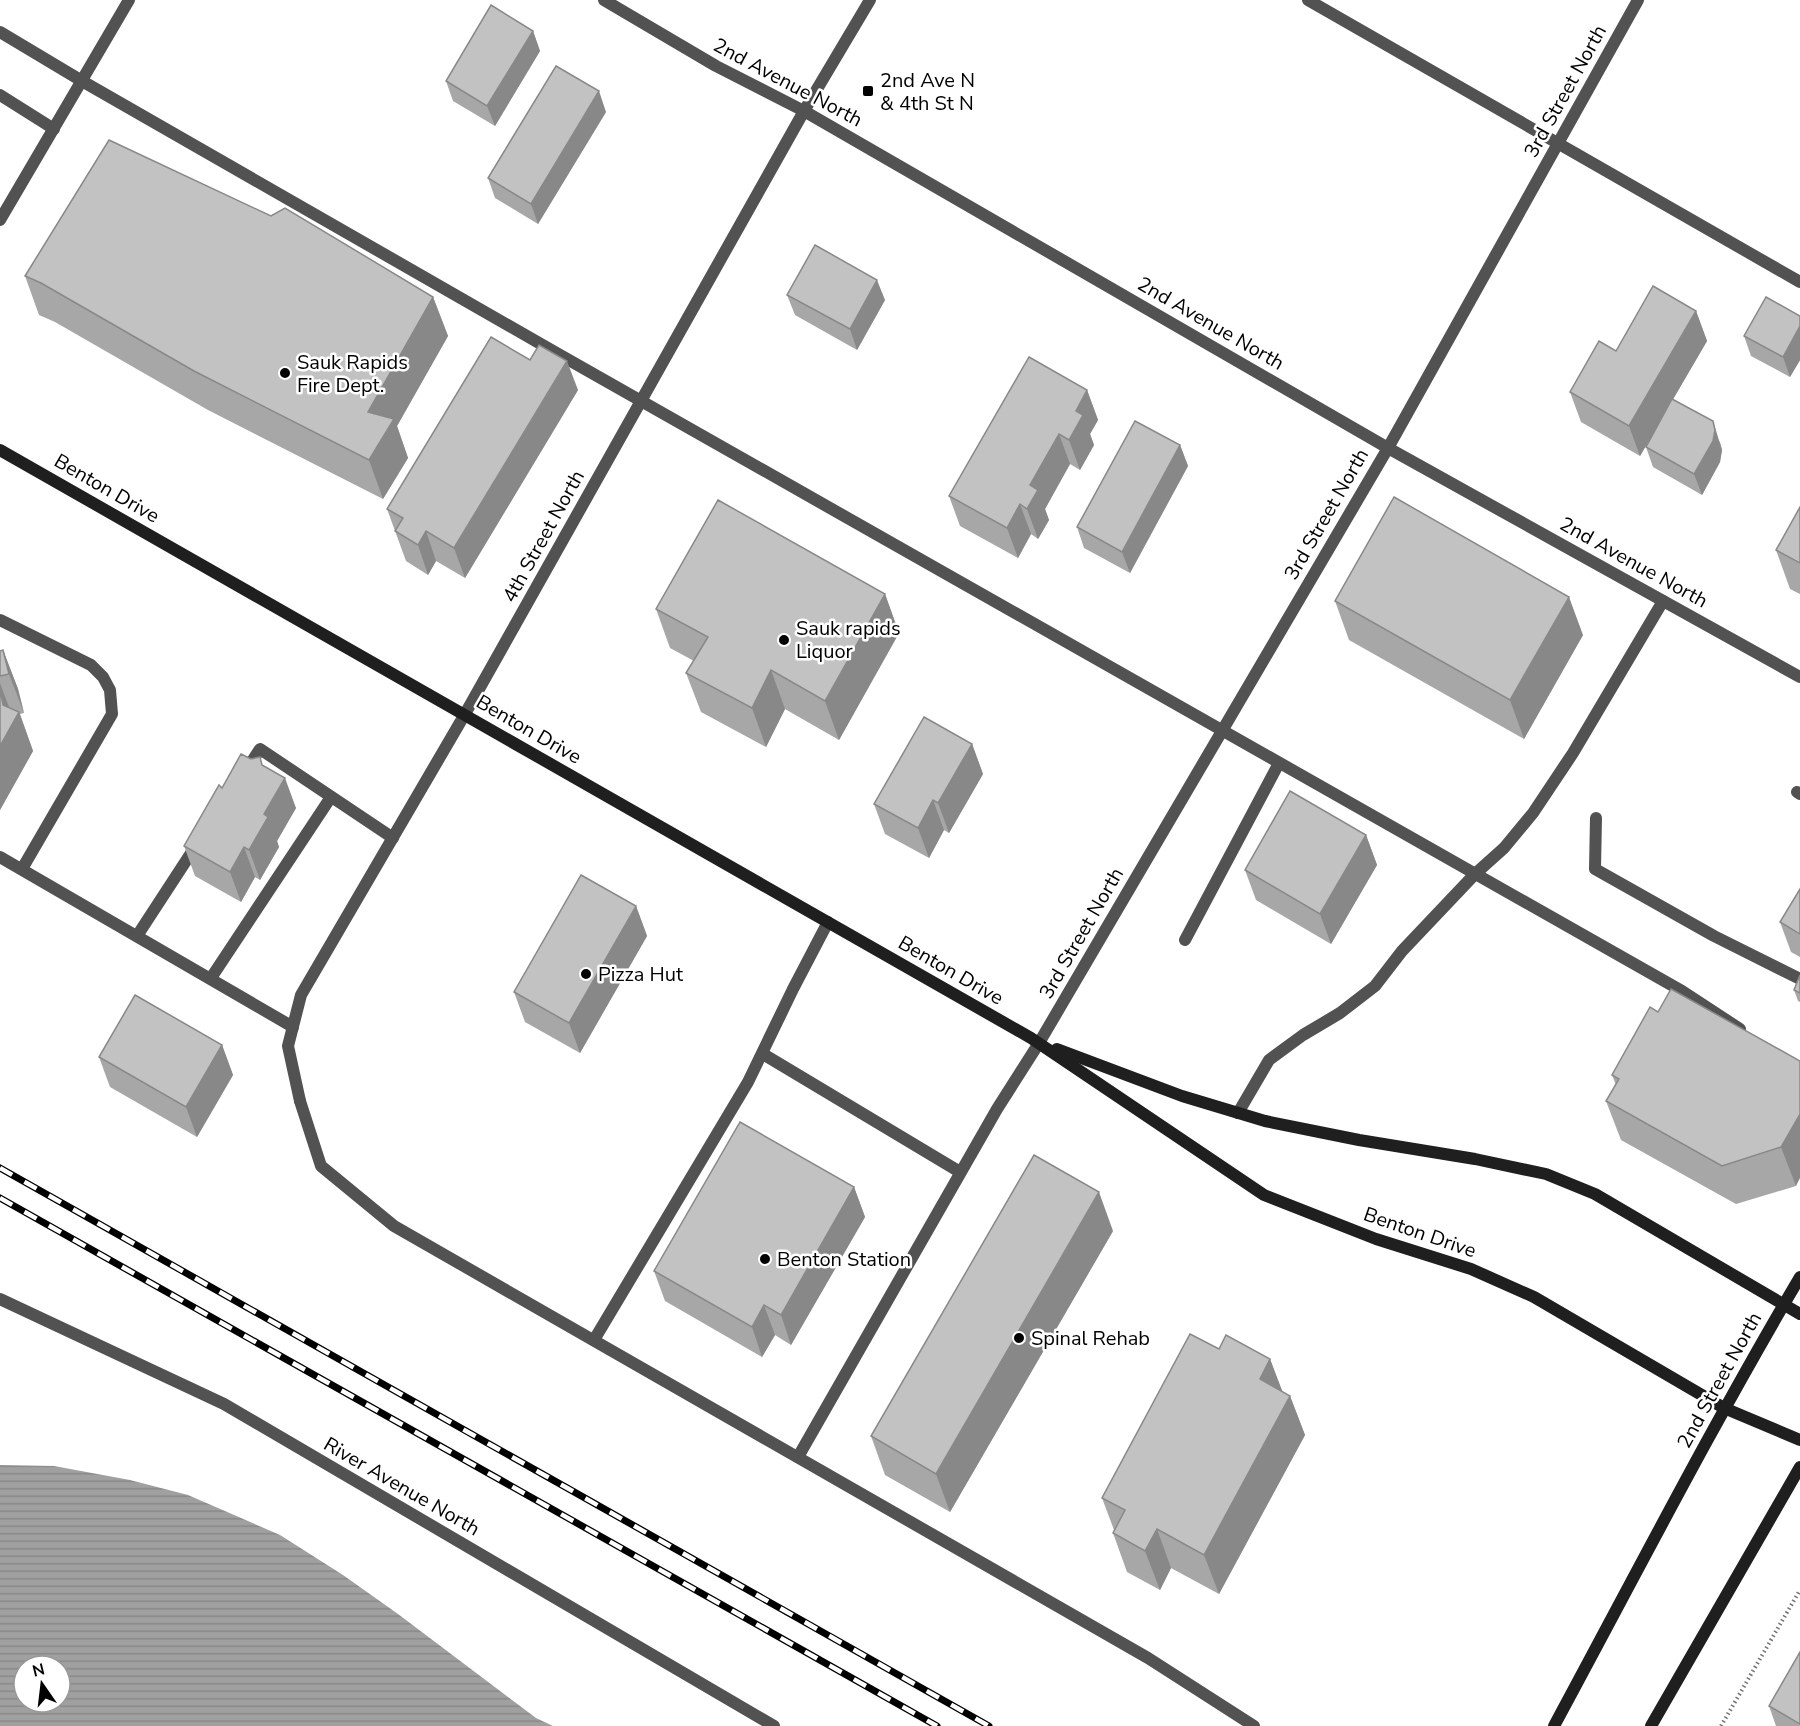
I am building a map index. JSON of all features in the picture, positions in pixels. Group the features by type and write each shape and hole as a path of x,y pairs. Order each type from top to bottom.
{"main road":[{"name":"Benton Drive","path":"0,450 1039,1043 1264,1195 1376,1239 1471,1269 1534,1297 1724,1408 1800,1440"},
{"name":"Benton Drive","path":"1039,1043 1182,1096 1265,1121 1546,1174 1595,1194 1800,1314"},
{"name":"2nd Street North","path":"1554,1726 1724,1408 1800,1277"},
{"path":"1651,1726 1800,1467"}],"street":[{"path":"0,220 129,0"},
{"name":"2nd Avenue North","path":"604,0 716,66 804,111 1388,448 1800,677"},
{"name":"4th Street North","path":"870,0 804,111 465,714 302,995 288,1046 300,1101 321,1166 394,1226 1148,1658 1254,1726"},
{"path":"1308,0 1800,282"},
{"name":"3rd Street North","path":"798,1457 960,1172 1039,1043 1388,448 1638,0"},
{"path":"0,32 641,401 1682,991 1750,1035"},
{"path":"1,98 54,129"},
{"path":"1238,1113 1269,1060 1303,1035 1340,1013 1375,986 1402,951 1475,874 1504,848 1533,813 1573,753 1663,601"},
{"path":"0,620 91,665 103,677 112,700 112,714 22,869"},
{"path":"240,778 260,749 393,838"},
{"path":"1185,940 1279,763"},
{"path":"211,978 331,797"},
{"path":"1596,818 1595,869 1714,936 1800,979"},
{"path":"137,936 202,838"},
{"path":"0,857 294,1027"},
{"path":"594,1340 763,1054 793,989 828,922"},
{"path":"763,1054 960,1172"},
{"name":"River Avenue North","path":"0,1299 224,1404 774,1726"}],"path":[{"path":"1721,1726 1800,1590"}],"shaded area":[{"path":"0,1465 54,1466 130,1480 188,1495 280,1535 343,1575 536,1718 553,1726 0,1726"}],"building":[{"path":"491,5 533,31 487,106 446,81"},
{"path":"556,66 599,91 531,204 488,178"},
{"name":"Sauk Rapids Fire Dept.","path":"109,140 271,216 285,208 433,297 368,412 394,419 369,460 194,371 25,276"},
{"path":"815,245 877,280 850,329 787,295"},
{"path":"1653,286 1696,311 1629,426 1570,392 1599,341 1616,351"},
{"path":"1766,297 1800,316 1800,326 1783,357 1744,336"},
{"path":"491,337 530,360 539,345 567,361 454,548 426,531 418,545 395,531 403,518 387,509"},
{"path":"1029,357 1087,390 1076,411 1083,415 1069,440 1059,434 1030,485 1038,490 1027,509 1020,504 1007,528 949,496"},
{"path":"1672,399 1713,421 1715,430 1713,441 1694,474 1646,447"},
{"path":"1135,421 1180,445 1122,552 1077,527"},
{"path":"1394,497 1569,597 1510,700 1335,601"},
{"name":"Sauk rapids Liquor","path":"718,500 885,594 825,701 771,670 752,708 686,673 708,637 656,609"},
{"path":"1800,507 1800,563 1776,550"},
{"path":"3,650 9,674 0,676 0,651"},
{"path":"0,688 3,705 19,712 0,746"},
{"path":"924,717 972,744 938,803 933,800 918,828 874,804"},
{"path":"241,754 251,759 260,757 262,765 285,778 264,814 268,817 249,850 244,847 230,872 184,846 219,785 222,788"},
{"path":"1290,791 1366,835 1320,914 1245,870"},
{"path":"581,875 636,906 569,1023 514,992"},
{"path":"1800,889 1800,934 1780,922"},
{"path":"1800,975 1800,993 1794,990"},
{"path":"1671,989 1800,1061 1800,1114 1781,1147 1722,1166 1606,1101 1619,1079 1612,1075 1650,1007 1658,1012"},
{"path":"135,995 222,1045 186,1107 99,1057"},
{"name":"Benton Station","path":"740,1122 854,1187 781,1315 764,1305 752,1327 654,1271"},
{"path":"1034,1155 1099,1192 936,1474 871,1436"},
{"path":"1190,1334 1219,1349 1226,1335 1270,1359 1260,1379 1290,1396 1204,1555 1157,1529 1145,1551 1113,1533 1125,1510 1102,1498"},
{"path":"1800,1652 1800,1724 1769,1706"}],"railway":[{"path":"0,1168 989,1726"},
{"path":"0,1198 937,1726"}],"place":[{"name":"2nd Ave N & 4th St N","path":"868,91"},
{"name":"Sauk Rapids Fire Dept.","path":"285,373"},
{"name":"Sauk rapids Liquor","path":"784,640"},
{"name":"Pizza Hut","path":"586,974"},
{"name":"Benton Station","path":"765,1259"},
{"name":"Spinal Rehab","path":"1019,1338"}]}
